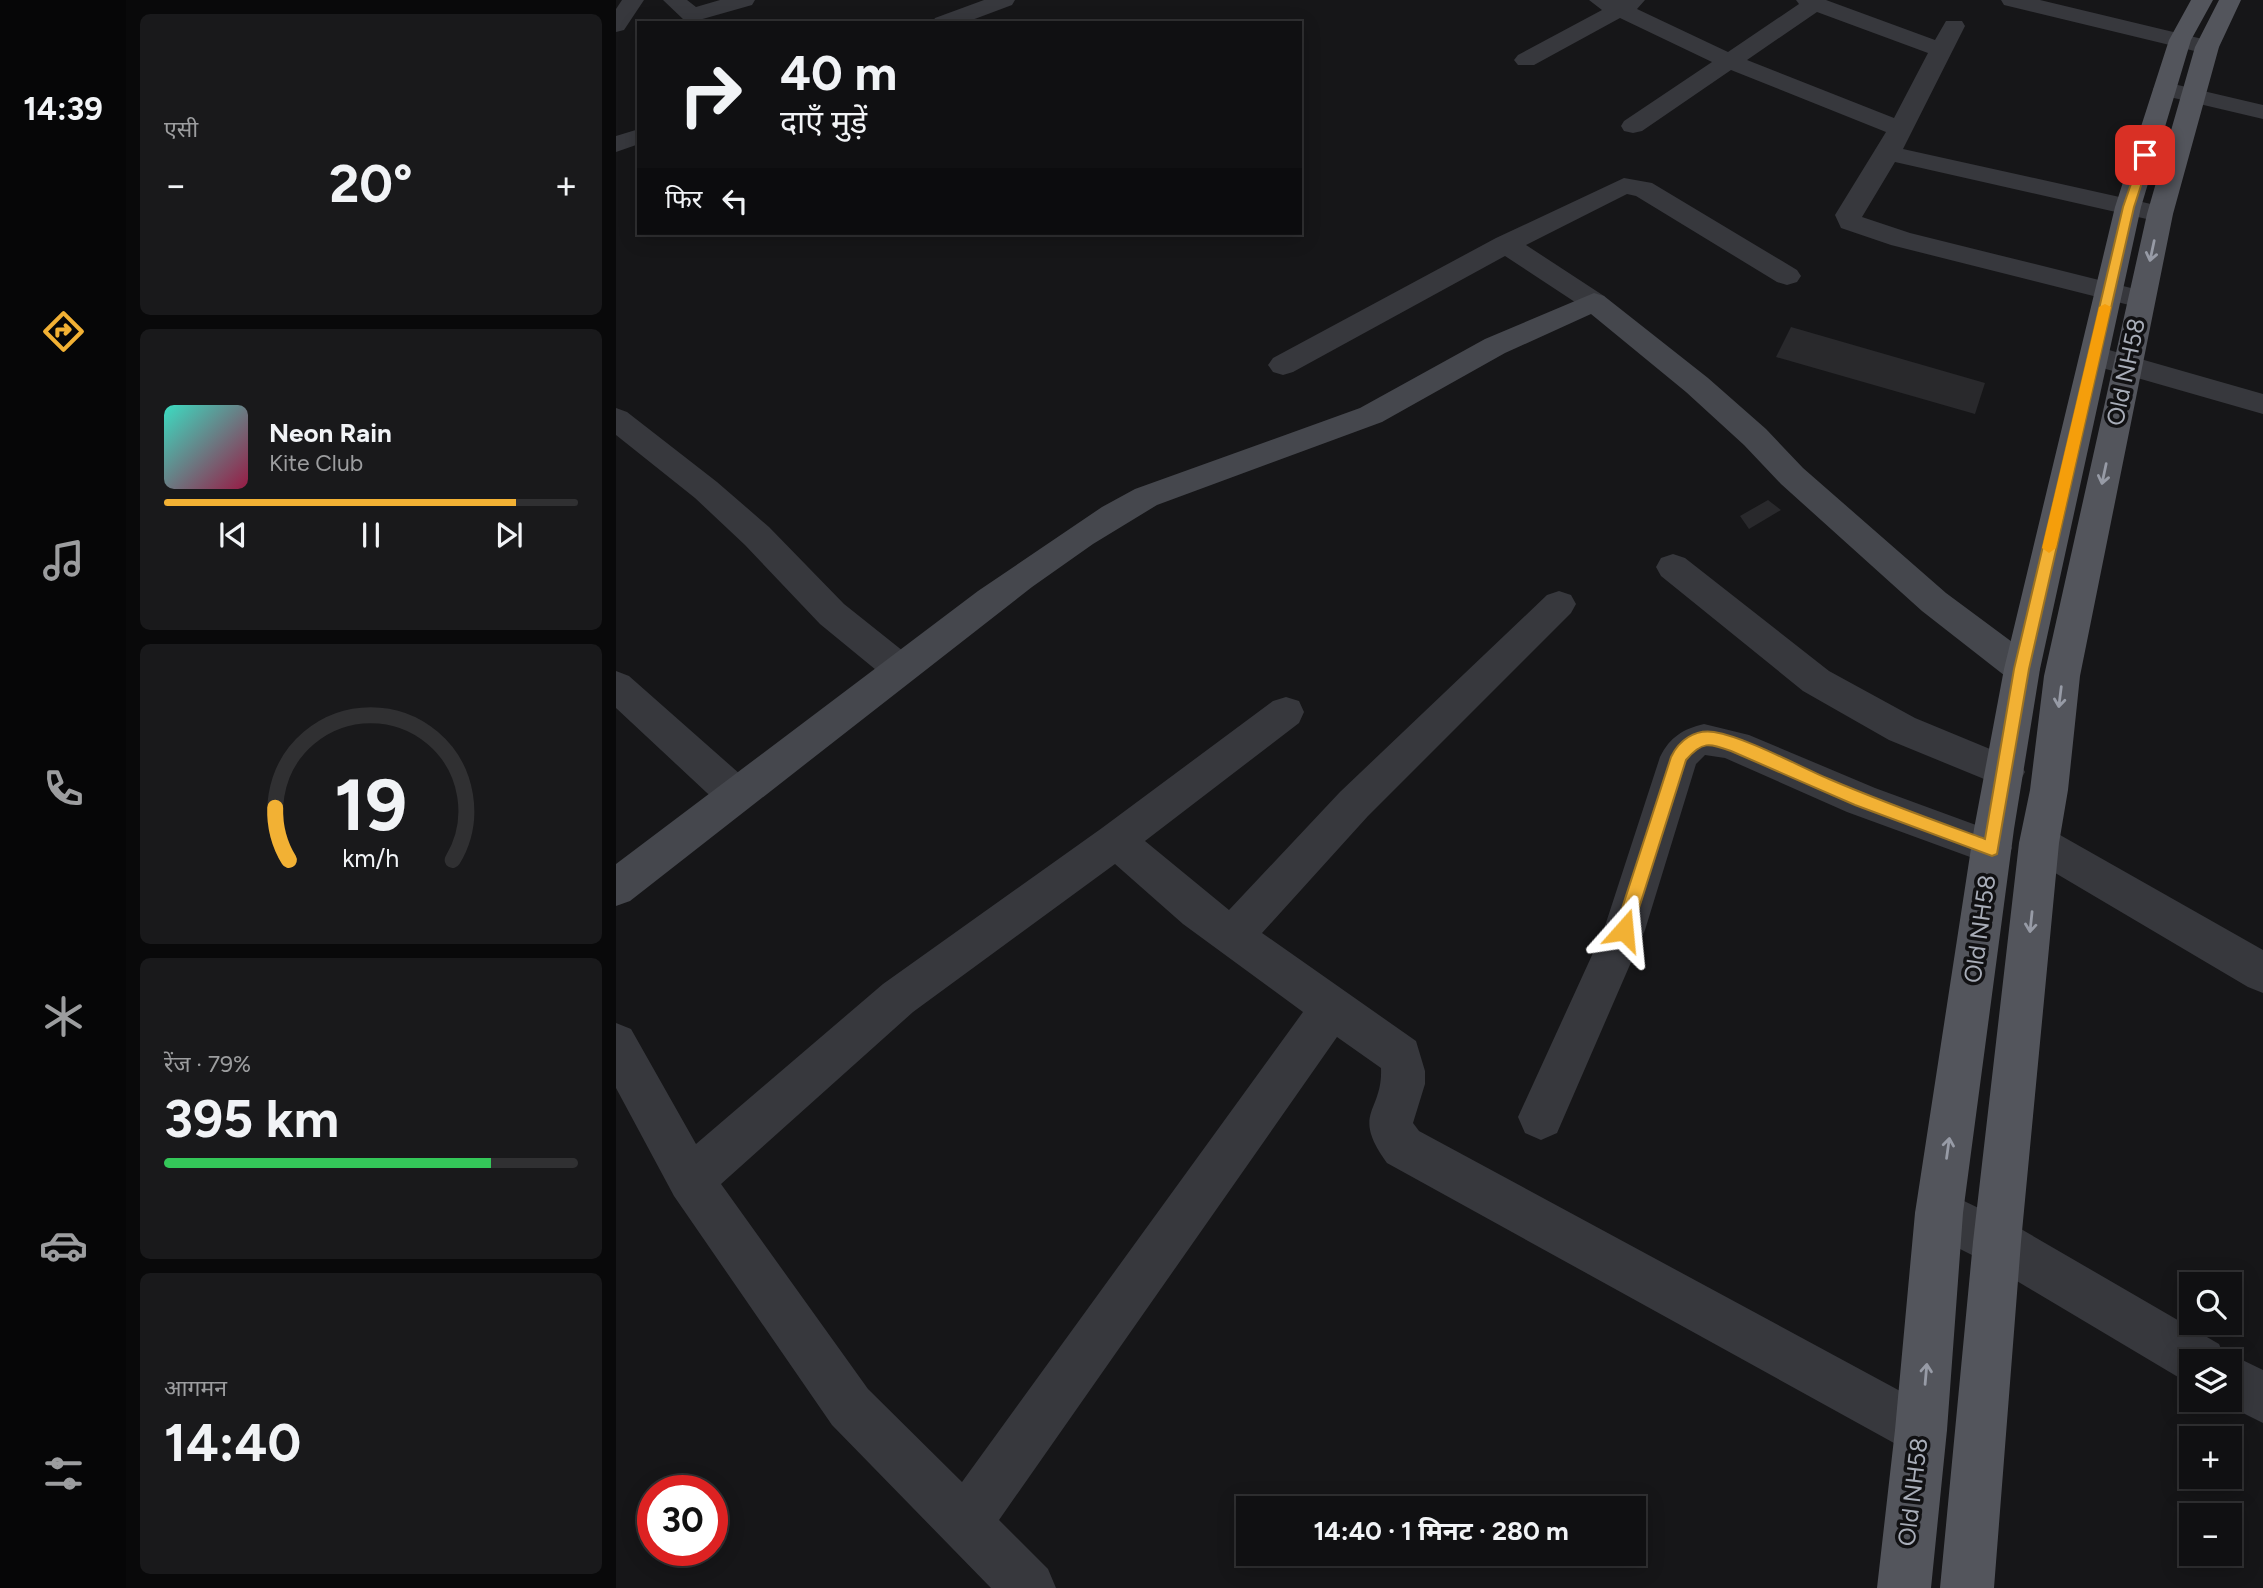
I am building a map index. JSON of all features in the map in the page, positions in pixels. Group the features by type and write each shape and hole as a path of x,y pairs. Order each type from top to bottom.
{"main road":[{"name":"Old NH58","path":"1967,1588 1997,1242 2039,843 2049,790 2062,676 2075,614 2112,361 2125,295 2144,210 2194,43 2202,0"},
{"name":"Old NH58","path":"2194,43 2230,0"},
{"name":"Old NH58","path":"1903,1588 1921,1430 1939,1213 1992,848 2022,669 2037,602 2112,361"},
{"path":"2037,602 2075,614"}],"street":[{"path":"616,25 633,0"},
{"path":"671,10 696,19 744,0"},
{"path":"948,21 1004,0"},
{"path":"2012,0 2194,43"},
{"path":"1633,126 1811,2 1941,50"},
{"path":"1526,60 1619,3 1729,61 1900,129"},
{"path":"1954,26 1888,153 1851,209 1848,215 1850,222 1901,239 2125,295"},
{"path":"616,31 637,27"},
{"path":"2179,92 2263,112"},
{"path":"616,144 637,137"},
{"path":"1888,153 2144,210"},
{"path":"1283,365 1506,244 1614,189 1629,185 1643,189 1787,276"},
{"path":"1506,244 1594,302 1697,385 1755,437 1792,476 1934,602 2022,669"},
{"path":"616,888 1004,589 1124,509 1156,494 1371,415 1495,346 1594,302"},
{"path":"2112,361 2263,404"},
{"path":"616,419 706,490 757,536 832,614 900,669"},
{"path":"1673,567 1816,681 1902,729 2006,772"},
{"path":"1232,936 1354,804 1559,604"},
{"path":"616,686 735,794"},
{"path":"690,1180 898,998 1116,840 1286,712"},
{"path":"1541,1117 1624,930 1679,757 1690,743 1701,738 1715,739 1736,746 1861,800 1992,848"},
{"path":"1116,840 1197,911 1400,1056 1405,1069 1405,1084 1390,1117 1390,1128 1404,1147 1921,1430"},
{"path":"2039,843 2263,973"},
{"path":"964,1524 1332,1008"},
{"path":"616,1044 690,1180 850,1407 1030,1588"},
{"path":"1939,1213 1997,1242 2179,1349"},
{"path":"2242,1386 2263,1398"}],"building":[{"path":"1791,327 1985,383 1975,414 1776,357"},
{"path":"1768,500 1781,510 1749,529 1740,516"}],"slow traffic":[{"path":"2049,548 2105,307"}],"route":[{"path":"1624,930 1679,757 1690,743 1701,738 1715,739 1736,746 1861,800 1992,848 2022,669 2128,207 2145,155"}]}
